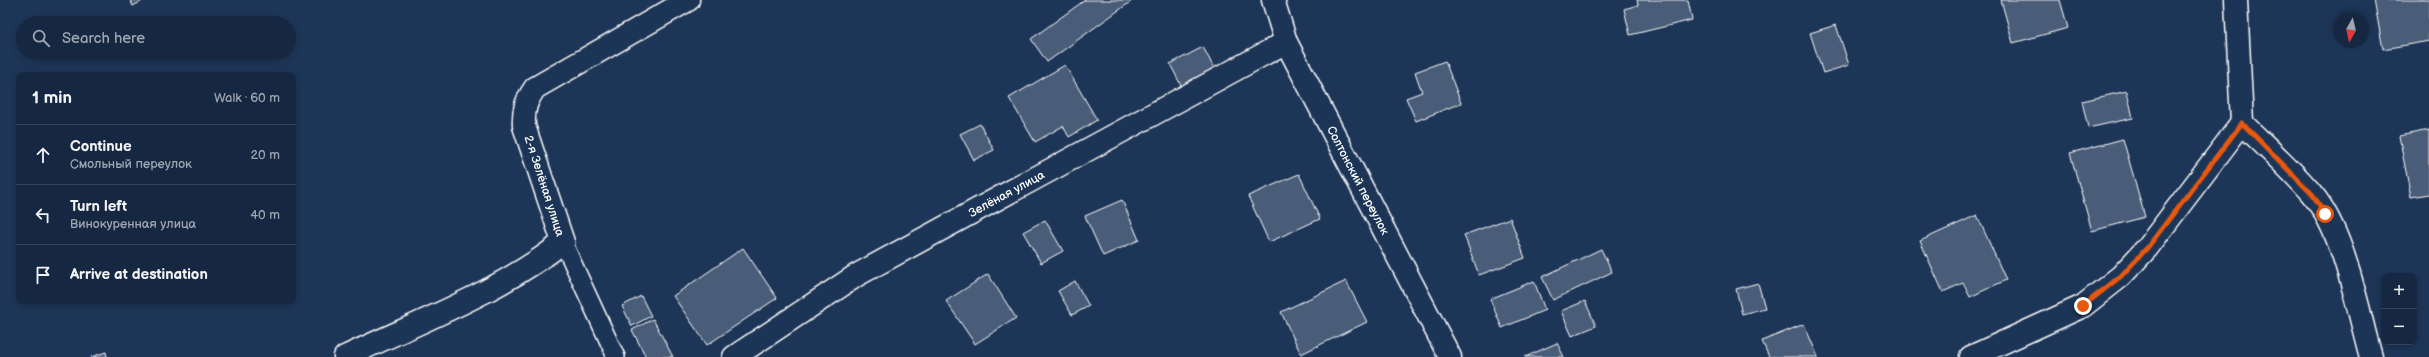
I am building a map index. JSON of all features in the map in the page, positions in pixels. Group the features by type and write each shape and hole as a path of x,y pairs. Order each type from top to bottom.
{"street":[{"name":"2-я Зелёная улица","path":"345,357 499,284 547,254 563,242 524,126 523,110 527,98 535,88 688,0"},
{"name":"Солтонский переулок","path":"1273,0 1286,42 1450,357"},
{"path":"1972,357 2083,306 2121,276 2147,248 2242,123 2236,0"},
{"name":"Зелёная улица","path":"734,357 857,275 1286,42"},
{"path":"2242,123 2313,195 2325,214 2338,239 2371,357"}],"lane":[{"path":"563,242 616,357"}],"building":[{"path":"130,0 144,0 133,6"},
{"path":"1085,0 1133,0 1047,62 1031,39"},
{"path":"1637,0 1688,0 1692,20 1630,35 1624,9 1638,5"},
{"path":"2001,0 2060,0 2068,28 2013,43"},
{"path":"2374,0 2429,0 2429,41 2383,49"},
{"path":"1836,25 1849,65 1823,73 1810,33"},
{"path":"1203,47 1216,72 1183,89 1170,64"},
{"path":"1445,61 1461,103 1416,121 1406,98 1422,92 1415,72"},
{"path":"1065,65 1097,120 1069,137 1063,126 1035,142 1009,98"},
{"path":"2127,91 2133,118 2088,128 2082,101"},
{"path":"980,124 994,150 974,160 960,134"},
{"path":"2429,130 2429,194 2411,197 2399,136"},
{"path":"2123,139 2145,217 2092,231 2070,153"},
{"path":"1299,174 1320,219 1269,242 1248,196"},
{"path":"1122,200 1139,240 1103,256 1085,216"},
{"path":"1977,215 2006,280 1970,297 1963,283 1943,292 1920,241"},
{"path":"1510,218 1525,258 1479,275 1464,235"},
{"path":"1045,220 1063,251 1041,263 1023,232"},
{"path":"743,248 777,298 707,345 673,296"},
{"path":"1601,249 1612,272 1553,300 1542,277"},
{"path":"988,274 1016,318 975,344 946,301"},
{"path":"1075,281 1089,306 1072,315 1058,291"},
{"path":"1346,281 1367,322 1301,354 1281,312"},
{"path":"1534,281 1545,310 1502,328 1490,299"},
{"path":"1758,283 1765,308 1742,314 1736,289"},
{"path":"641,296 651,316 632,326 622,306"},
{"path":"1585,301 1596,326 1572,336 1561,311"},
{"path":"653,319 673,357 646,357 632,330"},
{"path":"1804,324 1818,357 1769,357 1762,341"},
{"path":"1557,343 1564,357 1525,357"},
{"path":"106,352 107,357 91,357"}],"route":[{"path":"2083,306 2121,276 2147,248 2242,123 2313,195 2325,214"}]}
